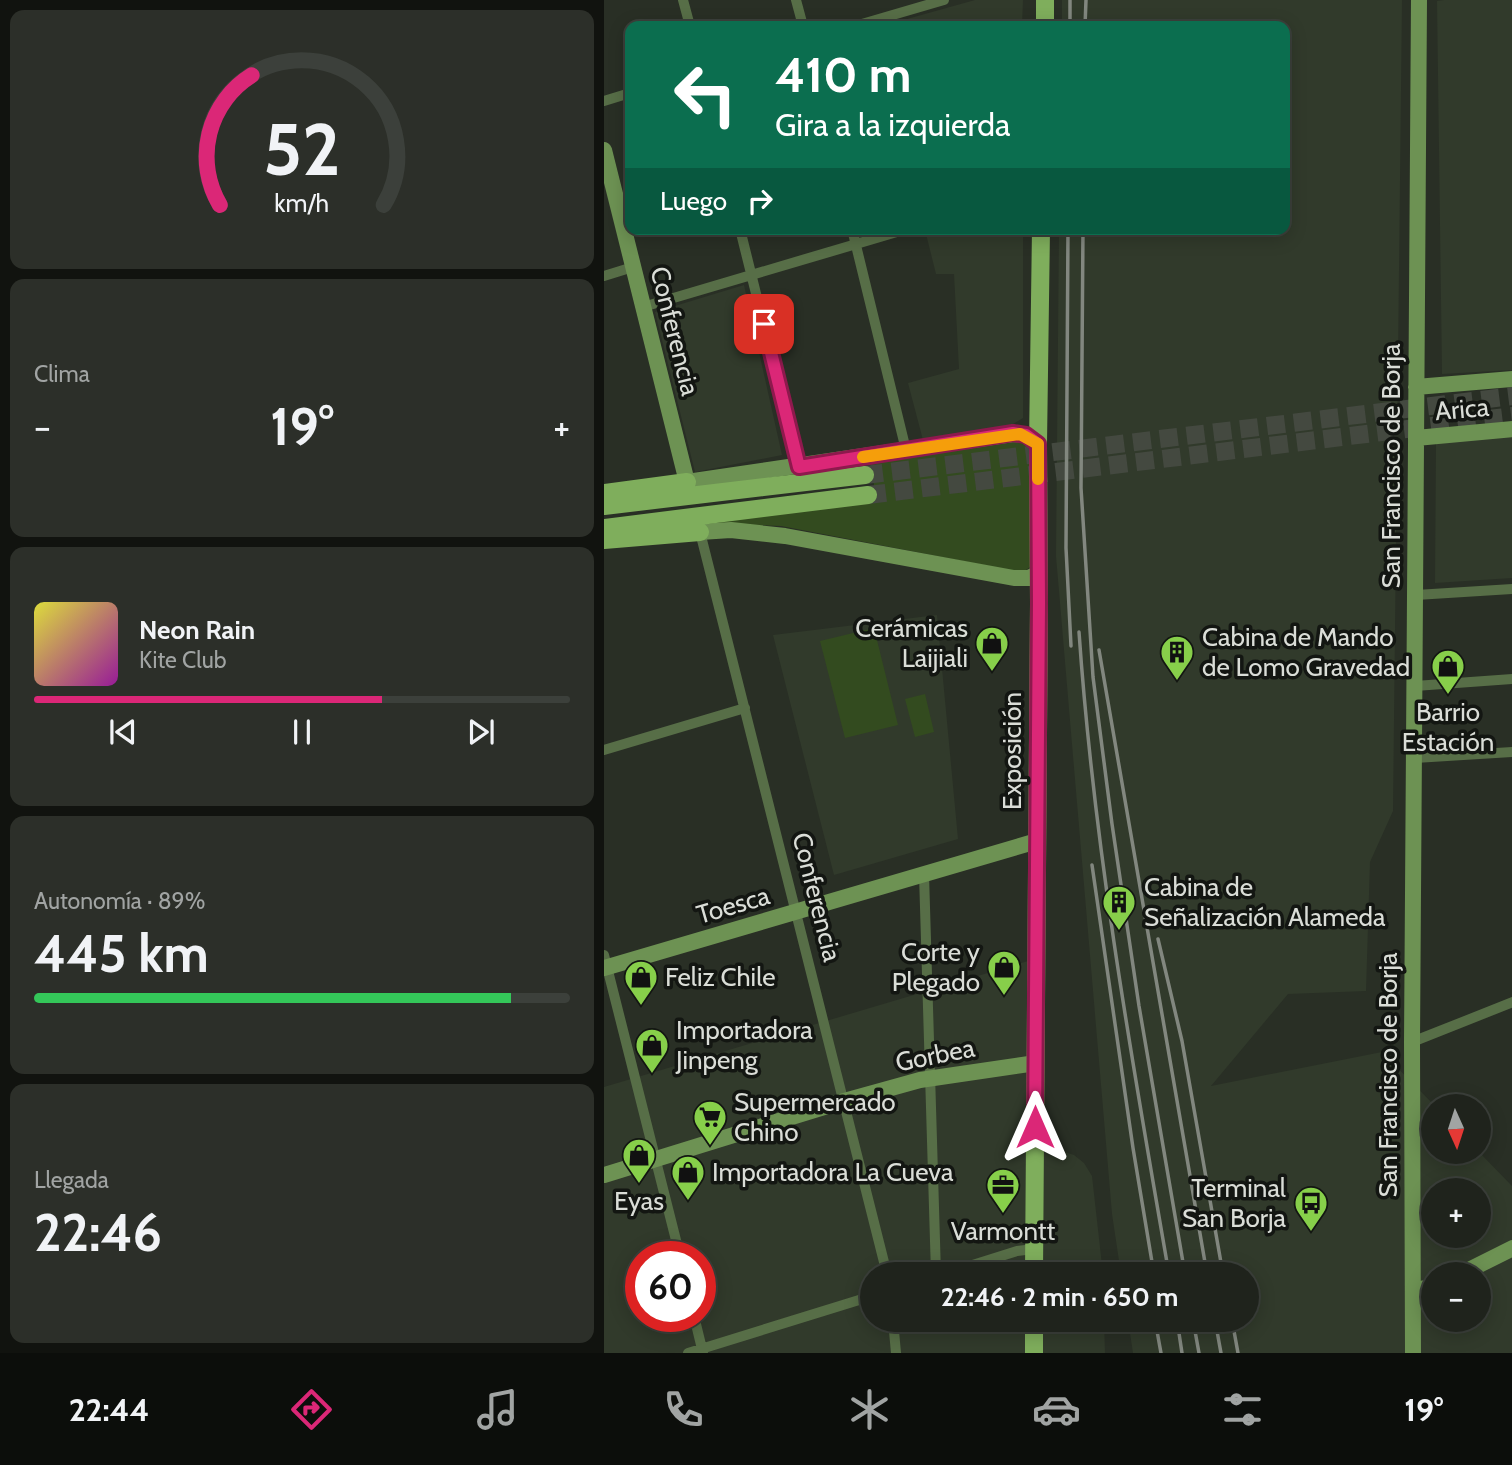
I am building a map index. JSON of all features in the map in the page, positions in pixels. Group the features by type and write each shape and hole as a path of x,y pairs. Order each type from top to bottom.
{"main road":[{"path":"1045,21 1046,0"},
{"name":"Exposición","path":"1034,1262 1041,235"},
{"path":"604,506 865,475"},
{"path":"604,493 687,482"},
{"path":"604,528 868,495"},
{"path":"604,540 700,532"},
{"path":"1034,1332 1034,1353"}],"street":[{"path":"683,0 689,21"},
{"path":"796,0 801,21"},
{"path":"872,21 945,0"},
{"name":"San Francisco de Borja","path":"1413,1353 1412,1042 1419,0"},
{"path":"604,101 625,95"},
{"name":"Conferencia","path":"604,150 625,235"},
{"name":"Conferencia","path":"625,235 687,482"},
{"path":"742,235 799,467"},
{"path":"854,235 906,450"},
{"path":"644,307 887,235"},
{"path":"604,276 633,267"},
{"name":"Arica","path":"1416,387 1512,379"},
{"name":"Arica","path":"1416,438 1512,429"},
{"path":"687,482 1013,433 1026,435 1038,444"},
{"path":"700,532 731,530 785,536 1014,578 1029,578 1039,573"},
{"name":"Conferencia","path":"700,532 884,1262"},
{"path":"1416,595 1512,589"},
{"path":"1415,686 1512,679"},
{"path":"604,750 745,708"},
{"path":"1415,758 1512,752"},
{"name":"Toesca","path":"605,964 1037,841"},
{"path":"924,874 936,1262"},
{"path":"605,964 676,1241"},
{"path":"1412,1042 1512,1002"},
{"name":"Gorbea","path":"604,1175 844,1101 931,1078 1036,1063"},
{"path":"1485,1262 1512,1248"},
{"path":"982,1262 1017,1251 1034,1249"},
{"path":"1413,1290 1421,1289"},
{"path":"688,1353 703,1351 860,1300"},
{"path":"698,1332 703,1351"},
{"path":"894,1332 896,1353"}],"shaded area":[{"path":"975,0 1023,0 1022,21 900,21"},
{"path":"1062,0 1402,0 1393,811 1370,862 1366,991 1288,994 1211,1086 1382,1052 1423,1094 1421,1094 1421,1164 1491,1164 1512,1186 1512,1353 1133,1353 1130,1332 1259,1332 1259,1262 1119,1262 1112,1214 1056,556 1059,235 1290,235 1290,21 1062,21"},
{"path":"1512,0 1512,370 1442,374 1437,1"},
{"path":"926,235 1023,235 1023,418 1008,427 923,440 908,383 959,369 954,274 936,274"},
{"path":"744,285 782,455 695,472 655,312"},
{"path":"1512,437 1512,578 1435,583 1436,443"},
{"path":"937,615 958,839 834,875 773,635"},
{"path":"1028,961 1029,1153 1062,1151 1074,1155 1084,1163 1092,1176 1102,1262 860,1262 860,1332 1104,1332 1105,1353 604,1353 604,1087"}],"green space":[{"path":"1018,436 1033,448 1033,565 1026,570 1015,571 781,526 723,524 716,521 876,498 870,460"},
{"path":"874,628 898,725 845,738 820,641"},
{"path":"925,694 934,732 915,737 905,699"}],"tunnel":[{"path":"865,475 1513,396"},
{"path":"868,495 1513,416"}],"railway":[{"path":"1070,0 1070,21"},
{"path":"1085,21 1086,0"},
{"path":"1068,235 1066,548 1071,646"},
{"path":"1083,235 1081,488 1093,677 1139,1006 1183,1262"},
{"path":"1079,632 1104,874 1167,1262"},
{"path":"1099,650 1205,1262"},
{"path":"1092,865 1152,1262"},
{"path":"1158,939 1182,1041 1221,1262"},
{"path":"1157,1332 1161,1353"},
{"path":"1179,1332 1182,1353"},
{"path":"1195,1332 1199,1353"},
{"path":"1217,1332 1221,1353"},
{"path":"1234,1332 1238,1353"}],"slow traffic":[{"path":"863,457 1013,433 1026,435 1038,444 1038,479"}],"place":[{"name":"Cerámicas Laijiali","path":"992,673"},
{"name":"Cabina de Mando de Lomo Gravedad","path":"1177,682"},
{"name":"Barrio Estación","path":"1448,696"},
{"name":"Cabina de Señalización Alameda","path":"1119,932"},
{"name":"Corte y Plegado","path":"1004,997"},
{"name":"Feliz Chile","path":"641,1007"},
{"name":"Importadora Jinpeng","path":"652,1075"},
{"name":"Supermercado Chino","path":"710,1147"},
{"name":"Eyas","path":"639,1185"},
{"name":"Importadora La Cueva","path":"688,1202"},
{"name":"Varmontt","path":"1003,1215"},
{"name":"Terminal San Borja","path":"1311,1233"}],"route":[{"path":"764,324 799,467 1013,433 1026,435 1038,444 1035,1127"}]}
